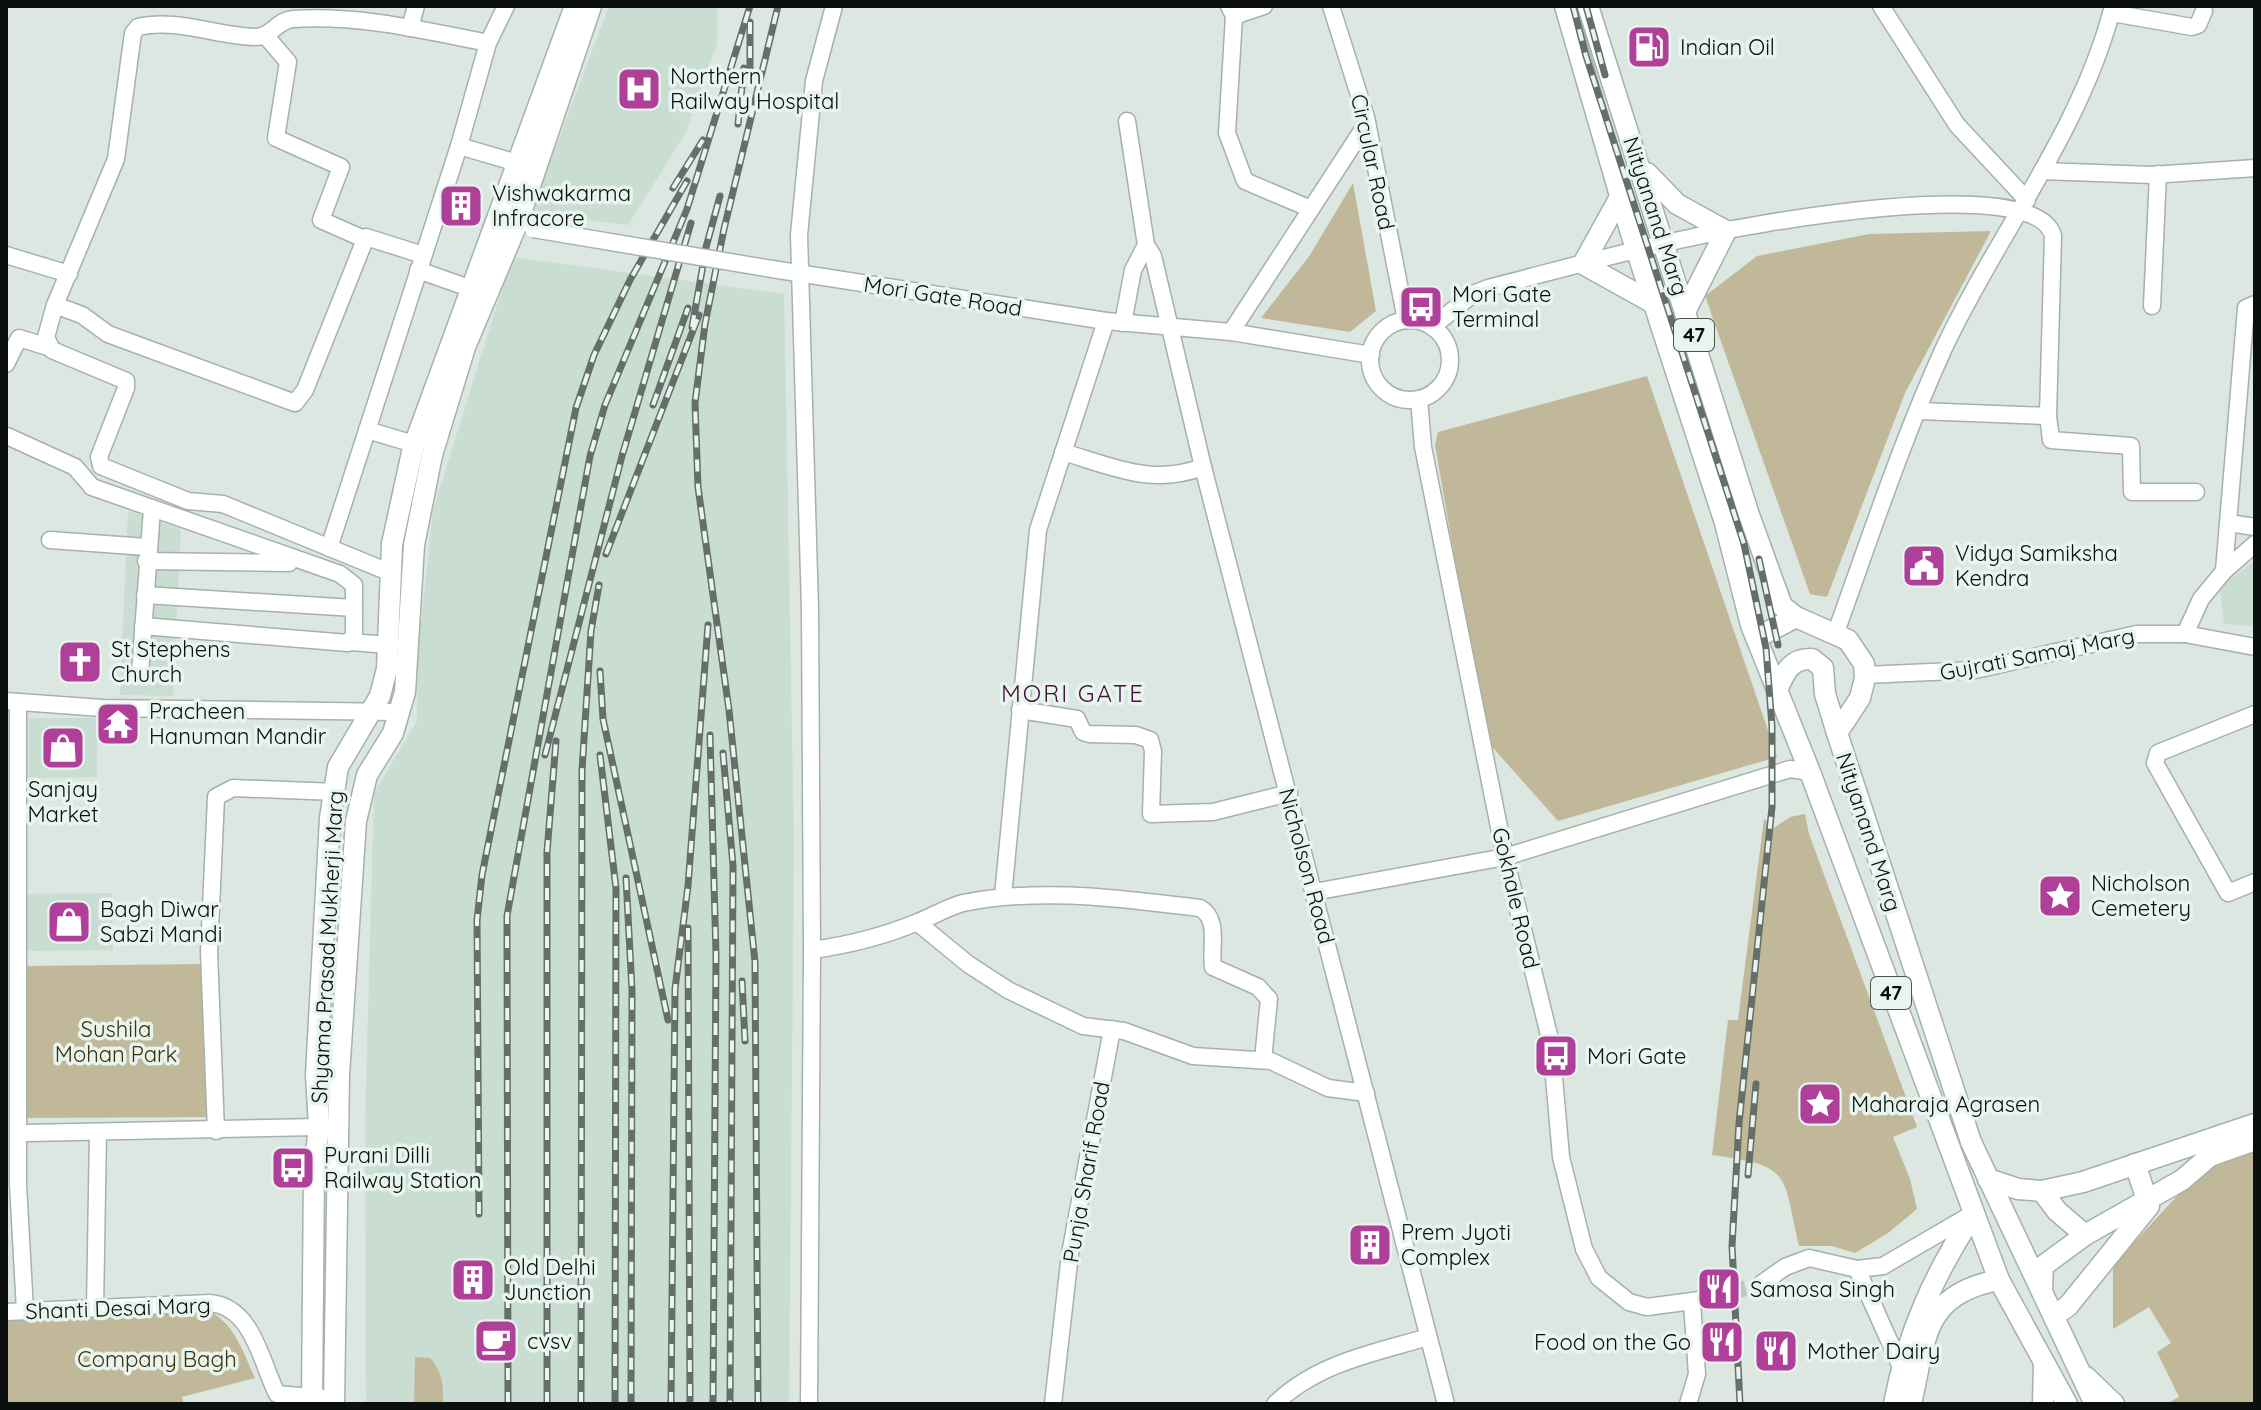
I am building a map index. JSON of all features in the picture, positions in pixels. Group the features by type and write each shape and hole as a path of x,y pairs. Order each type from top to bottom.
{"main road":[{"name":"Shyama Prasad Mukherji Marg","path":"334,1401 339,1075 356,821 367,775 393,733 405,692 414,545 432,455 465,347 516,224 535,140 575,6"},
{"name":"Shyama Prasad Mukherji Marg","path":"312,1401 314,1170 319,1127 316,1075 330,818 338,767 380,696 388,645 392,544 414,444 472,289 516,224 517,163 535,140 591,6"},
{"name":"Nityanand Marg","path":"1565,6 1636,251 1725,523 1756,638 1810,772 1999,1280 2067,1404"},
{"name":"Nityanand Marg","path":"1588,6 1666,243 1749,515 1782,606 1796,617"},
{"path":"1641,167 1677,204 1726,231 1686,310"},
{"path":"1620,197 1583,264 1653,303"},
{"path":"1725,523 1749,515"},
{"path":"1756,638 1796,617 1836,632 1858,650 1865,675"},
{"path":"1778,688 1793,663 1807,658 1817,661 1825,674 1825,694 1837,733"},
{"name":"Nityanand Marg","path":"1865,675 1860,698 1837,733 1971,1142 2095,1404"},
{"path":"1988,1179 2018,1189 2042,1191 2255,1124"},
{"path":"2044,1298 2043,1266 2085,1235 2148,1196 2182,1180 2210,1156 2255,1140"},
{"path":"2054,1316 2068,1306 2141,1220 2149,1206 2135,1164"},
{"path":"2042,1191 2057,1211 2085,1235"},
{"path":"1894,1404 1901,1367 1919,1309 1974,1213"},
{"path":"1911,1404 1917,1364 1931,1323 1942,1306 1970,1285 1999,1280"},
{"name":"Nityanand Marg","path":"2043,1404 2044,1363"},
{"name":"Nityanand Marg","path":"2080,1372 2114,1404"}],"street":[{"path":"410,28 416,6"},
{"path":"329,548 459,146 488,43 506,6"},
{"path":"809,1404 812,950 810,609 800,275 804,166 814,81 834,6"},
{"path":"1264,6 1231,11 1227,133 1245,181 1311,209"},
{"name":"Circular Road","path":"1331,6 1367,123 1406,320"},
{"path":"1881,6 1957,125 2024,206 2052,232 2049,437 2052,440 2131,446 2132,492 2196,492"},
{"path":"1836,632 1944,348 2072,119 2104,40 2112,9 2192,27 2198,25 2204,11"},
{"path":"48,347 46,337 55,305 116,159 135,29 145,25 265,35 289,19 359,18 488,43"},
{"path":"265,35 288,62 276,138 341,167 321,220 364,239 372,236 472,289"},
{"name":"Nicholson Road","path":"1127,121 1146,245 1153,256 1203,467 1289,793 1329,888 1366,1093 1446,1404"},
{"path":"1231,332 1367,123"},
{"path":"459,146 517,163"},
{"path":"2042,171 2158,174 2255,168"},
{"path":"2152,306 2158,174"},
{"path":"1432,327 1473,294 1666,243 1881,208 1936,204 2024,206"},
{"name":"Mori Gate Road","path":"516,224 800,275 1114,322 1231,332 1371,355"},
{"path":"55,305 82,315 108,334 295,403 305,390 364,239"},
{"path":"1003,896 1038,530 1063,452 1133,270 1146,245"},
{"path":"6,255 69,274"},
{"path":"2224,571 2247,398 2246,308 2255,304"},
{"path":"1406,320 1432,327 1447,344 1449,367 1439,388 1419,399 1396,398 1383,390 1374,377 1371,355 1382,331 1406,320"},
{"path":"6,364 19,338 48,347 126,381 99,457 101,466 188,501 223,504 391,573"},
{"name":"Gokhale Road","path":"1419,399 1423,447 1505,857 1551,1043 1561,1157 1584,1249 1599,1278 1629,1302 1647,1307 1699,1301 1697,1374 1688,1404"},
{"path":"1919,411 2048,416"},
{"path":"367,430 414,444"},
{"path":"7,436 75,467 92,487 352,581 354,635 351,642"},
{"path":"1063,452 1156,477 1181,475 1203,467"},
{"path":"140,674 152,509"},
{"path":"2229,523 2255,527"},
{"path":"50,540 147,554 304,563"},
{"path":"2185,634 2197,604 2224,571 2255,544"},
{"path":"145,595 354,608"},
{"path":"143,626 388,645"},
{"name":"Gujrati Samaj Marg","path":"1865,675 1975,670 2137,634 2185,634 2255,647"},
{"path":"25,1311 18,1132 12,701 102,708 399,712"},
{"path":"1020,710 1077,719 1083,732 1089,734 1136,735 1150,740 1153,751 1151,814 1213,812 1289,793"},
{"path":"2255,714 2175,744 2158,753 2155,763 2228,893 2255,882"},
{"path":"1329,888 1505,857 1780,772 1794,769 1810,772"},
{"path":"216,1131 209,952 216,797 233,788 336,792"},
{"path":"812,950 845,946 918,923 959,904 1003,896 1101,897 1205,910 1212,924 1213,967 1258,987 1269,999 1263,1060"},
{"path":"918,923 968,964 1008,990 1083,1026 1112,1029 1193,1056 1263,1060 1328,1088 1366,1093"},
{"name":"Punja Sharif Road","path":"1053,1404 1070,1254 1112,1029"},
{"path":"18,1132 319,1127"},
{"path":"95,1309 98,1132"},
{"path":"1761,1284 1785,1267 1809,1258 1857,1269 1883,1266 1974,1213"},
{"path":"1857,1269 1901,1367"},
{"name":"Shanti Desai Marg","path":"6,1312 210,1303 224,1305 236,1313 254,1339 275,1397 334,1401"},
{"path":"1275,1404 1318,1372 1428,1337"}],"shaded area":[{"name":"Northern Railway Hospital","path":"609,6 717,6 717,44 685,134 628,225 531,213"},
{"path":"512,257 784,294 794,843 789,1404 366,1404 365,1123 374,793 417,721 418,652 433,510"},
{"path":"128,511 181,529 173,696 120,695"},
{"path":"2255,560 2255,626 2224,624 2220,587"},
{"name":"Sanjay Market","path":"29,718 97,718 97,777 29,778"},
{"name":"Bagh Diwar Sabzi Mandi","path":"112,893 113,950 26,951 26,894"}],"green space":[{"path":"1353,183 1376,311 1350,332 1261,318 1310,255"},
{"path":"1991,231 1905,393 1827,597 1810,594 1705,296 1757,256 1869,234"},
{"path":"1647,376 1777,757 1558,821 1486,740 1435,445 1438,432"},
{"path":"1805,814 1809,834 1917,1127 1893,1137 1910,1179 1917,1209 1888,1233 1855,1253 1832,1246 1799,1246 1790,1203 1780,1177 1771,1169 1757,1164 1712,1155 1728,1020 1738,1020 1764,819 1774,828 1790,817"},
{"name":"Sushila Mohan Park","path":"207,964 208,1117 24,1118 23,966"},
{"path":"2255,1148 2255,1404 2166,1404 2179,1397 2157,1352 2171,1343 2149,1307 2113,1329 2113,1265 2205,1166"},
{"name":"Company Bagh","path":"209,1311 232,1331 255,1378 182,1397 184,1404 6,1404 6,1321"},
{"path":"415,1357 430,1358 438,1369 443,1404 414,1404"}],"tunnel":[{"path":"1707,1299 1761,1284"}],"railway":[{"path":"508,1404 507,916 590,456 605,405 687,209 750,6"},
{"path":"758,1404 755,962 729,710 698,487 695,403 705,324 724,229 778,6"},
{"path":"1573,6 1586,56 1744,544 1766,648 1772,726 1772,807 1739,1123 1732,1246 1740,1404"},
{"path":"1586,6 1605,75"},
{"path":"750,22 750,82"},
{"path":"738,124 744,68"},
{"path":"673,188 703,140"},
{"path":"479,1214 477,920 482,875 576,408 594,355 630,280 687,181"},
{"path":"702,262 720,196"},
{"path":"545,755 622,456 691,223"},
{"path":"692,327 705,254"},
{"path":"653,405 688,308"},
{"path":"606,554 699,315"},
{"path":"1759,559 1778,645"},
{"path":"581,1404 582,770 591,631 599,585"},
{"path":"671,1404 675,989 688,886 708,625"},
{"path":"600,671 603,719 668,1020"},
{"path":"710,735 716,955 713,1404"},
{"path":"547,1404 547,852 556,741"},
{"path":"723,753 733,866 730,1404"},
{"path":"600,755 616,888 615,1404"},
{"path":"626,878 632,990 631,1404"},
{"path":"688,928 690,1404"},
{"path":"742,981 745,1041"},
{"path":"1748,1175 1756,1084"}],"place":[{"name":"Indian Oil","path":"1649,47"},
{"name":"Northern Railway Hospital","path":"639,89"},
{"name":"Vishwakarma Infracore","path":"461,206"},
{"name":"Mori Gate Terminal","path":"1421,307"},
{"name":"Vidya Samiksha Kendra","path":"1924,566"},
{"name":"St Stephens Church","path":"80,662"},
{"name":"Pracheen Hanuman Mandir","path":"118,724"},
{"name":"Sanjay Market","path":"63,748"},
{"name":"Nicholson Cemetery","path":"2060,896"},
{"name":"Bagh Diwar Sabzi Mandi","path":"69,922"},
{"name":"Mori Gate","path":"1556,1056"},
{"name":"Maharaja Agrasen","path":"1820,1104"},
{"name":"Purani Dilli Railway Station","path":"293,1168"},
{"name":"Prem Jyoti Complex","path":"1370,1245"},
{"name":"Old Delhi Junction","path":"473,1280"},
{"name":"Samosa Singh","path":"1719,1289"},
{"name":"cvsv","path":"496,1341"},
{"name":"Food on the Go","path":"1722,1342"},
{"name":"Mother Dairy","path":"1776,1351"}],"district":[{"name":"MORI GATE","path":"1073,694"}]}
